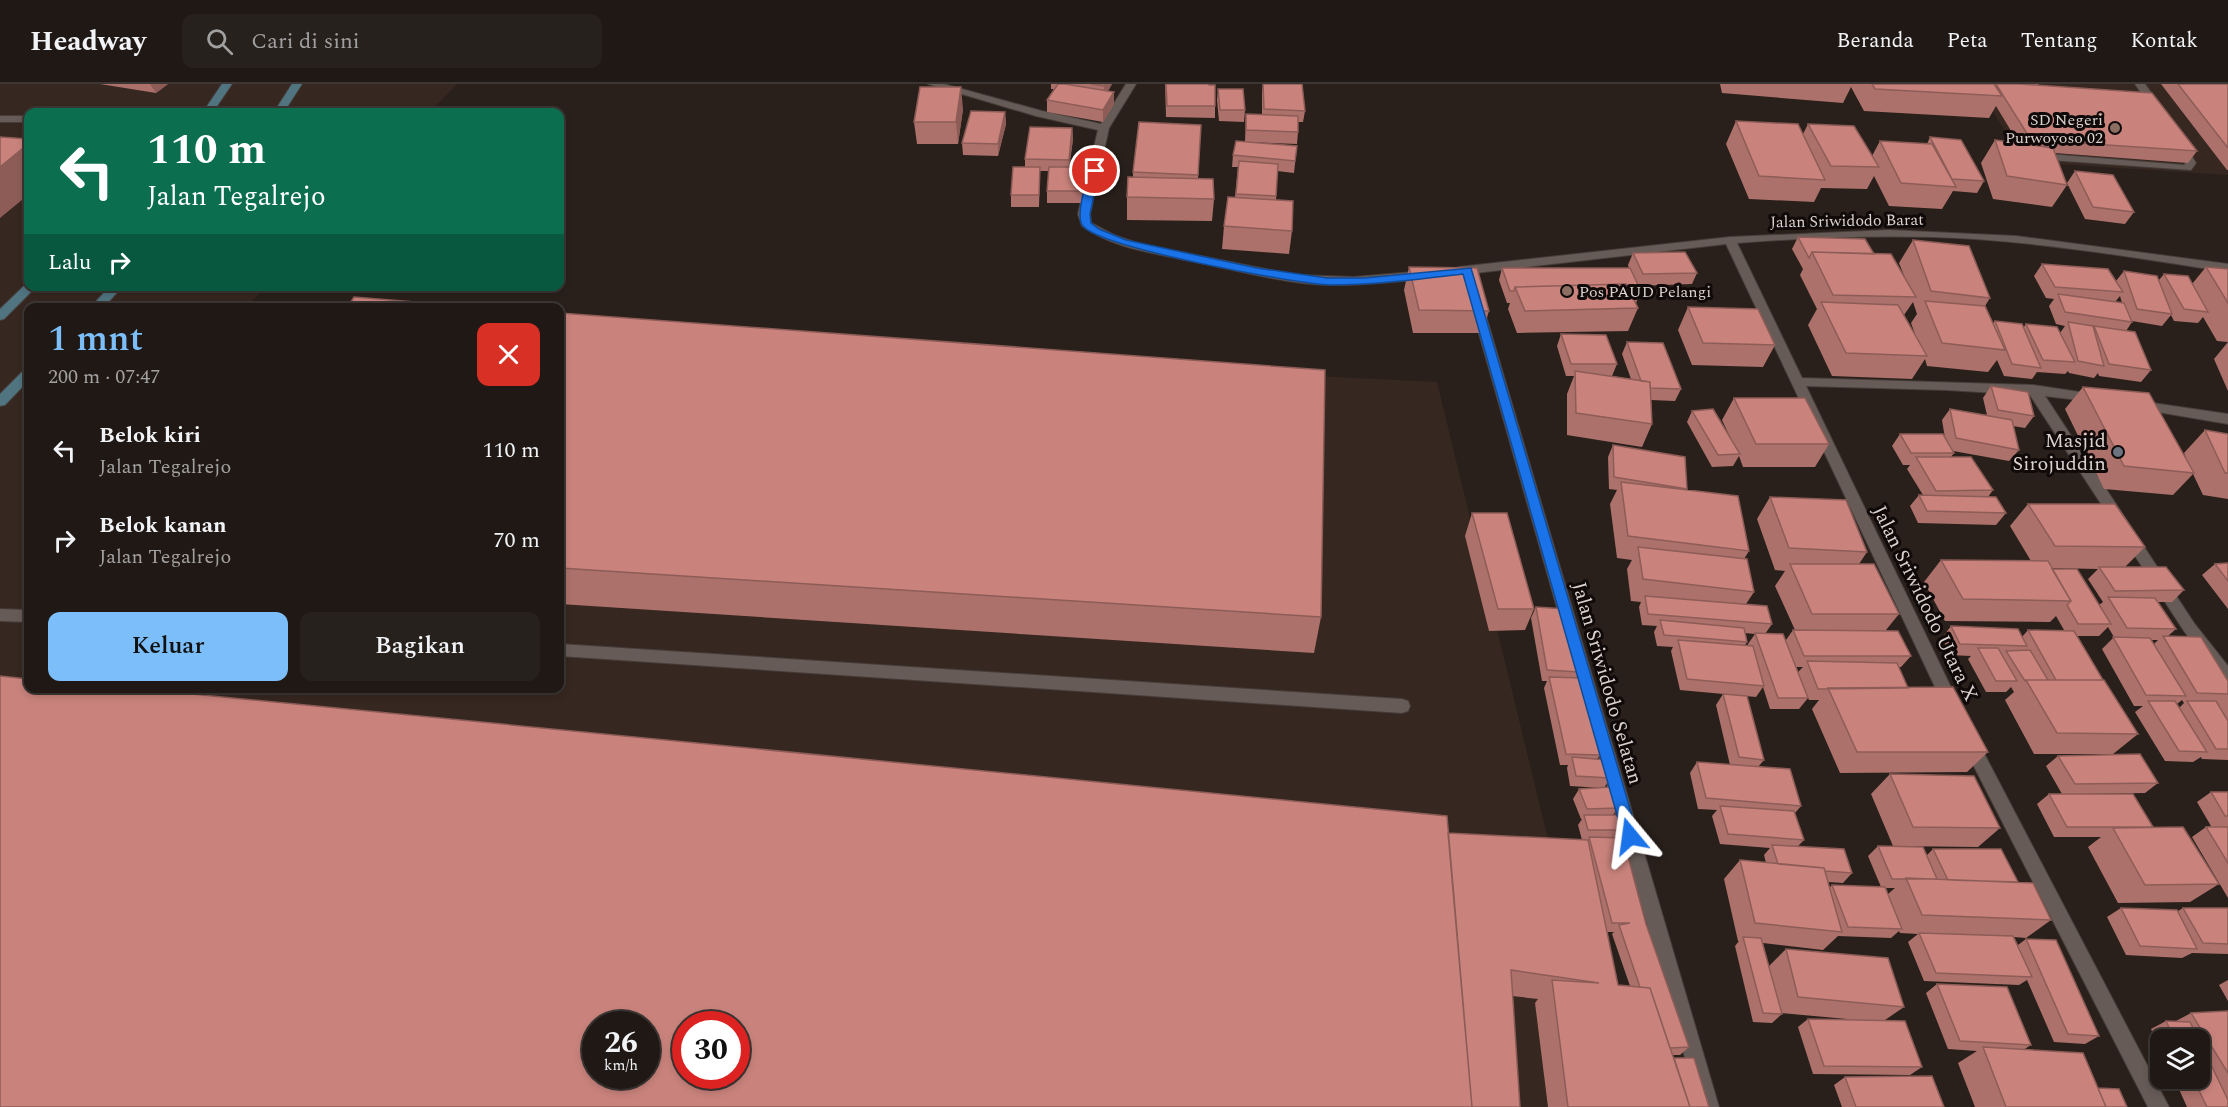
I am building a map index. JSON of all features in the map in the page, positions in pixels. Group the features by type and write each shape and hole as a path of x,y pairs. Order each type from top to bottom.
{"street":[{"path":"211,108 227,84"},
{"path":"282,108 297,84"},
{"path":"933,84 1030,111 1104,128"},
{"name":"Jalan Sriwidodo Barat","path":"1131,84 1104,128 1084,214 1086,224 1095,231 1123,242 1292,277 1364,282 1438,273 1470,282 1730,240 1789,235 1890,233 1976,237 2084,247 2228,268"},
{"path":"2140,84 2162,116"},
{"path":"0,118 24,119"},
{"path":"2024,155 2176,169 2187,168 2191,163 2174,137"},
{"name":"Jalan Sriwidodo Utara X","path":"1730,240 1962,725 2159,1107"},
{"name":"Jalan Sriwidodo Selatan","path":"1470,282 1709,1107"},
{"path":"0,316 25,291"},
{"path":"101,303 112,291"},
{"path":"0,402 24,378"},
{"path":"1797,382 2033,389 2228,419"},
{"path":"2033,389 2189,627 2228,678"},
{"path":"0,615 24,616"},
{"path":"564,650 1402,706"}],"shaded area":[{"path":"0,84 457,84 434,108 24,108 24,291 262,291 250,303 24,303 24,693 564,693 564,339 1437,382 1546,831 1582,915 1642,1107 0,1107"},
{"name":"SD Negeri Purwoyoso 02","path":"2042,84 2228,84 2228,175 2023,162 1980,89 2049,94"}],"building":[{"path":"1058,84 1114,92 1103,110 1047,100"},
{"path":"1166,84 1215,85 1215,106 1167,106"},
{"path":"1263,84 1302,84 1305,111 1264,109"},
{"path":"1872,84 1994,84 2002,96 1875,89"},
{"path":"1996,84 2152,93 2197,151 2031,140"},
{"path":"2178,84 2228,84 2228,148"},
{"path":"920,87 961,87 956,122 914,122"},
{"path":"1218,89 1243,89 1245,110 1220,110"},
{"path":"971,111 1005,112 998,144 962,143"},
{"path":"1246,114 1298,116 1298,132 1246,130"},
{"path":"1736,121 1798,124 1825,180 1759,176"},
{"path":"1139,122 1201,125 1198,175 1133,172"},
{"path":"1808,124 1854,126 1879,167 1831,166"},
{"path":"1030,127 1072,128 1069,160 1025,159"},
{"path":"0,137 24,139 24,147 0,167"},
{"path":"1930,137 1961,140 1984,181 1952,179"},
{"path":"1995,140 2053,148 2067,185 2007,176"},
{"path":"1236,141 1297,146 1295,161 1233,155"},
{"path":"1880,141 1932,144 1956,187 1901,183"},
{"path":"1239,161 1278,164 1276,196 1236,194"},
{"path":"1013,167 1040,167 1039,195 1011,195"},
{"path":"1049,167 1086,167 1085,191 1047,191"},
{"path":"2075,171 2113,175 2134,212 2093,207"},
{"path":"1128,177 1213,179 1214,199 1127,197"},
{"path":"1228,197 1293,201 1292,231 1224,226"},
{"path":"1798,237 1865,239 1874,254 1812,252 1809,258"},
{"path":"1913,240 1969,246 1990,298 1931,291"},
{"path":"1685,252 1697,273 1643,274 1633,253"},
{"path":"1812,252 1891,254 1916,297 1833,295"},
{"path":"2042,264 2108,269 2123,292 2055,287"},
{"path":"1409,267 1477,268 1489,311 1419,310"},
{"path":"2206,267 2228,269 2228,303"},
{"path":"1502,268 1630,268 1641,291 1630,291 1626,284 1515,287 1514,291 1510,291"},
{"path":"2124,271 2157,276 2172,314 2137,309"},
{"path":"2164,274 2188,276 2208,312 2184,309"},
{"name":"Pos PAUD Pelangi","path":"1626,284 1638,308 1525,311 1515,287"},
{"path":"2058,294 2124,303 2132,322 2065,312"},
{"path":"354,297 428,303 350,303"},
{"path":"1925,301 1985,306 2005,350 1942,343"},
{"path":"1821,302 1898,305 1927,356 1846,353"},
{"path":"1688,307 1758,309 1775,345 1703,343"},
{"path":"564,313 1325,370 1321,617 564,568"},
{"path":"1995,321 2022,324 2041,368 2012,364"},
{"path":"2068,322 2093,326 2104,366 2078,361"},
{"path":"2026,324 2057,327 2075,362 2043,360"},
{"path":"2094,326 2135,332 2151,370 2109,364"},
{"path":"1561,334 1606,335 1617,364 1571,364"},
{"path":"1627,342 1663,343 1681,389 1650,388 1650,382 1641,381"},
{"path":"1575,371 1650,382 1652,424 1576,413"},
{"path":"1991,386 2028,392 2034,416 1998,410"},
{"path":"2083,387 2149,393 2194,473 2124,466"},
{"path":"1734,398 1805,398 1829,444 1756,444"},
{"path":"1713,409 1740,454 1718,455 1692,411"},
{"path":"1950,409 2012,420 2019,450 1956,438"},
{"path":"2205,430 2228,434 2228,473 2225,473"},
{"path":"1900,434 1943,434 1954,453 1911,453"},
{"path":"1613,445 1685,457 1687,489 1614,477"},
{"path":"1916,457 1971,457 1993,490 1936,491"},
{"path":"1621,482 1738,496 1749,551 1628,536"},
{"path":"1919,495 1996,497 2006,513 1927,511"},
{"path":"1770,497 1846,500 1867,552 1789,548"},
{"path":"2028,504 2115,504 2145,547 2055,546"},
{"path":"1472,513 1507,513 1534,609 1498,609"},
{"path":"1638,547 1747,559 1754,592 1643,579"},
{"path":"1941,560 2048,561 2071,601 1963,599"},
{"path":"2228,563 2228,581 2215,564"},
{"path":"1790,564 1874,564 1899,614 1812,614"},
{"path":"2099,567 2166,567 2184,590 2115,591"},
{"path":"2052,569 2077,569 2111,624 2078,624 2067,605 2071,601"},
{"path":"1645,596 1767,606 1772,624 1648,614"},
{"path":"2108,597 2155,598 2176,629 2127,628"},
{"path":"1536,607 1566,609 1579,672 1547,670"},
{"path":"1660,620 1744,628 1747,642 1664,635"},
{"path":"1951,626 2018,629 2027,646 1960,644"},
{"path":"1793,630 1898,631 1911,656 1804,656"},
{"path":"2028,630 2074,631 2103,680 2056,680"},
{"path":"1755,633 1783,634 1808,698 1778,698"},
{"path":"2163,636 2201,637 2228,681 2228,694 2197,693"},
{"path":"2113,637 2150,638 2186,696 2146,695"},
{"path":"1678,640 1753,646 1764,686 1687,679"},
{"path":"1978,648 1998,648 2017,681 1996,681"},
{"path":"2030,650 2048,680 2025,681 2006,651"},
{"path":"1807,661 1897,663 1908,688 1818,689"},
{"path":"0,676 24,679 24,693 182,693 1447,816 1472,1107 0,1107"},
{"path":"1549,677 1581,678 1600,755 1566,754"},
{"path":"2026,680 2104,680 2138,734 2057,733"},
{"path":"1953,687 1988,752 1857,752 1828,688"},
{"path":"1723,694 1747,696 1764,760 1739,757"},
{"path":"2148,701 2175,701 2207,752 2179,751"},
{"path":"2187,701 2216,701 2228,721 2228,749 2216,749"},
{"path":"2140,754 2158,783 2075,784 2058,756"},
{"path":"1572,757 1607,760 1610,778 1576,776"},
{"path":"1697,762 1790,769 1801,806 1706,798"},
{"path":"1890,774 1974,776 2000,828 1913,827"},
{"path":"1610,787 1618,808 1587,809 1579,789"},
{"path":"2211,792 2228,792 2228,816 2225,816"},
{"path":"2049,794 2133,794 2153,827 2067,827"},
{"path":"1720,806 1794,811 1804,840 1728,834"},
{"path":"1584,815 1617,815 1622,830 1588,830"},
{"path":"2183,827 2219,884 2145,885 2113,828"},
{"path":"2206,827 2228,827 2228,863"},
{"path":"1448,833 1588,840 1618,985 1650,988 1690,1107 1568,1107 1552,980 1599,983 1511,970 1520,1107 1472,1107"},
{"path":"1589,837 1623,838 1646,924 1689,1047 1670,1048 1650,988 1640,987 1619,925 1630,923 1612,923"},
{"path":"1772,845 1844,849 1852,873 1778,864"},
{"path":"1878,846 1923,847 1937,879 1892,879"},
{"path":"1933,849 2001,849 2018,882 1948,880"},
{"path":"1740,860 1824,868 1842,932 1755,923"},
{"path":"1906,878 2033,883 2051,920 1922,915"},
{"path":"1832,885 1885,887 1902,929 1848,927"},
{"path":"2121,908 2177,910 2197,949 2140,946"},
{"path":"2183,908 2228,908 2228,944 2203,943"},
{"path":"1919,933 2013,936 2032,977 1936,973"},
{"path":"1743,937 1761,938 1782,1014 1763,1013"},
{"path":"2026,939 2056,940 2099,1036 2068,1034"},
{"path":"1786,949 1888,958 1904,1007 1798,997"},
{"path":"1937,984 2007,987 2031,1045 1960,1041"},
{"path":"2228,1011 2228,1073 2210,1044 2210,1029 2201,1029 2191,1013"},
{"path":"1808,1019 1905,1021 1922,1067 1824,1066"},
{"path":"2166,1021 2190,1022 2194,1029 2170,1029"},
{"path":"1983,1047 2083,1053 2106,1107 2006,1107"},
{"path":"1674,1058 1694,1058 1709,1107 1690,1107"},
{"path":"2210,1063 2228,1100 2228,1107 2207,1107 2198,1089 2210,1089"},
{"path":"1932,1076 1944,1107 1856,1107 1845,1077"},
{"path":"2098,1088 2119,1089 2127,1107 2106,1107"}],"place":[{"name":"SD Negeri Purwoyoso 02","path":"2115,128"},
{"name":"Pos PAUD Pelangi","path":"1567,291"},
{"name":"Masjid Sirojuddin","path":"2118,452"}],"route":[{"path":"1095,171 1084,214 1086,224 1095,231 1123,242 1257,271 1327,281 1364,282 1467,270 1630,836"}]}
